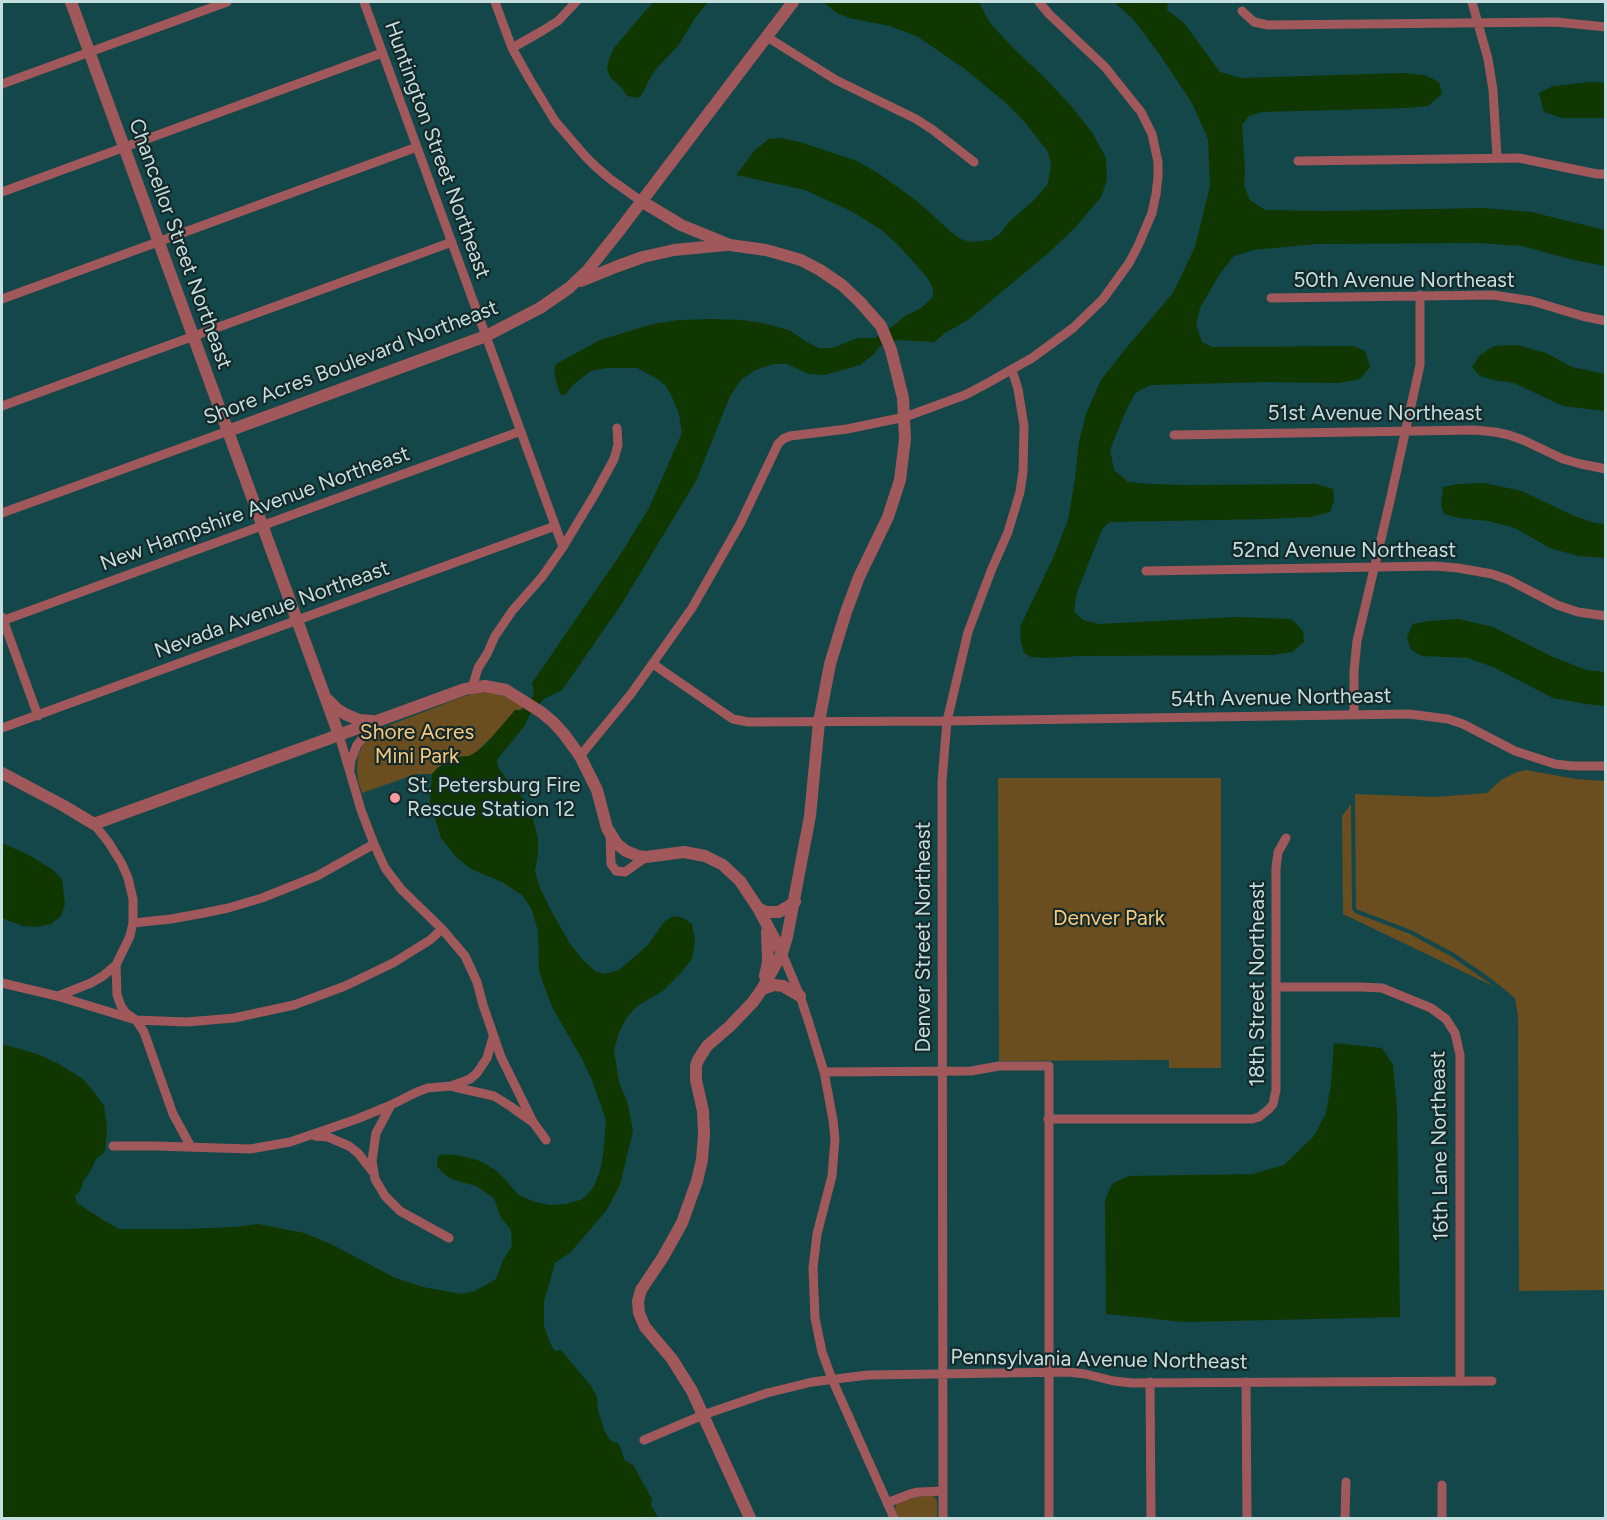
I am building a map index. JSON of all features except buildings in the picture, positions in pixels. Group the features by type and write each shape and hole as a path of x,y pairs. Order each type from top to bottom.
{"street":[{"name":"Chancellor Street Northeast","path":"71,2 339,735"},
{"path":"2,84 227,2"},
{"name":"Huntington Street Northeast","path":"364,2 563,547"},
{"path":"495,2 512,48 542,101 555,121 585,156 610,179 681,225 730,244 766,250 801,260 842,285 881,326 891,350 903,398 905,439 895,498 888,518 859,577 830,664 819,722 810,816 787,937 782,953 762,989 744,1013 707,1046 698,1060 696,1080 703,1111 704,1146 697,1181 682,1223 641,1290 638,1301 639,1313 645,1327 672,1359 692,1390 750,1518"},
{"path":"512,48 558,21 576,2"},
{"name":"Shore Acres Boulevard Northeast","path":"2,513 486,336 540,308 569,288 588,270 793,2"},
{"path":"580,756 631,694 692,608 749,506 778,444 790,436 847,429 905,417 965,395 1012,370 1073,328 1103,299 1129,263 1152,213 1158,177 1156,147 1141,112 1104,67 1039,2"},
{"path":"1472,2 1488,59 1493,90 1497,157"},
{"path":"1242,11 1254,22 1268,25 1556,21 1605,27"},
{"path":"766,37 836,80 916,119 974,162"},
{"path":"2,192 382,53"},
{"path":"2,299 417,147"},
{"path":"1298,161 1497,157 1520,158 1605,174"},
{"path":"2,406 452,242"},
{"path":"569,288 594,275 643,257 674,250 730,244"},
{"path":"1354,715 1356,648 1406,431 1419,364 1420,295"},
{"name":"50th Avenue Northeast","path":"1271,298 1493,295 1532,301 1605,321"},
{"name":"Denver Street Northeast","path":"943,1518 942,781 947,721 968,632 1008,532 1020,492 1024,426 1018,389 1012,370"},
{"path":"472,688 478,668 504,622 542,577 580,520 614,459 618,445 617,428"},
{"name":"51st Avenue Northeast","path":"1174,435 1474,430 1495,432 1523,440 1563,459 1605,469"},
{"name":"New Hampshire Avenue Northeast","path":"2,620 521,431"},
{"name":"Nevada Avenue Northeast","path":"3,729 555,526"},
{"name":"52nd Avenue Northeast","path":"1146,571 1435,566 1476,570 1509,580 1557,605 1578,612 1605,616"},
{"path":"2,620 38,716"},
{"name":"54th Avenue Northeast","path":"653,664 734,719 759,723 1409,714 1448,719 1535,759 1572,766 1605,766"},
{"path":"94,824 443,697 485,686 506,690 541,712 564,734 580,756 597,790 610,834 610,864 616,871 625,872 646,857"},
{"path":"324,696 345,714 358,720 377,721"},
{"path":"350,771 351,760 357,745 377,721"},
{"path":"339,735 361,810 386,868 400,889 456,943 465,956 477,982 493,1037 511,1080 533,1122 546,1140"},
{"path":"2,773 94,824 116,854 128,878 133,899 133,923 130,936 116,965 91,983 57,996"},
{"path":"610,834 617,844 631,854 646,857 684,852 705,856 731,871 758,908 782,953 800,996 824,1072 833,1120 832,1176 817,1234 812,1282 815,1318 822,1352 832,1379 894,1518"},
{"name":"18th Street Northeast","path":"1048,1119 1252,1119 1259,1117 1269,1109 1275,1098 1276,868 1278,852 1286,838"},
{"path":"133,923 204,913 262,898 317,876 374,844"},
{"path":"758,908 766,912 779,912 795,902"},
{"path":"762,989 768,962 766,924"},
{"path":"2,983 57,996 136,1020 187,1022 234,1018 294,1005 337,990 413,951 442,929"},
{"path":"116,965 117,995 121,1006 136,1020 147,1041 173,1114 192,1147"},
{"path":"762,989 774,985 783,986 800,996"},
{"name":"16th Lane Northeast","path":"1276,987 1382,988 1431,1008 1446,1019 1455,1033 1460,1054 1460,1381"},
{"path":"113,1146 250,1149 290,1142 357,1119 428,1088 451,1086 470,1079 487,1058 493,1037"},
{"path":"824,1072 971,1071 999,1066 1049,1066 1048,1518"},
{"path":"451,1086 494,1096 533,1122"},
{"path":"373,1173 372,1161 376,1133 391,1105"},
{"path":"312,1135 328,1137 349,1146 373,1173 385,1196 400,1210 449,1238"},
{"name":"Pennsylvania Avenue Northeast","path":"644,1440 738,1401 787,1387 868,1375 1048,1373 1085,1374 1114,1381 1150,1382 1492,1381"},
{"path":"1150,1382 1151,1518"},
{"path":"1246,1382 1247,1518"},
{"path":"1345,1518 1346,1482"},
{"path":"1442,1485 1442,1518"},
{"path":"887,1503 919,1492 943,1491"}],"green space":[{"name":"Shore Acres Mini Park","path":"480,692 507,697 524,706 469,756 458,757 438,767 432,774 416,774 362,793 358,781 358,756 364,742 372,732"},
{"path":"1526,770 1576,779 1605,781 1605,1290 1519,1291 1518,1016 1515,998 1454,953 1411,930 1356,909 1355,794 1435,797 1487,793 1501,780"},
{"name":"Denver Park","path":"998,778 1221,778 1221,1068 1169,1068 1169,1060 999,1061"},
{"path":"1351,804 1352,909 1355,913 1410,934 1452,957 1495,987 1343,914 1342,816"},
{"path":"933,1496 937,1500 937,1518 899,1518 895,1508 897,1503"}],"shaded area":[{"path":"653,2 708,2 678,46 655,70 643,93 638,98 627,96 610,77 607,68 609,59 614,48"},
{"path":"823,2 979,2 990,23 1073,108 1093,134 1106,158 1107,180 1101,197 1074,229 968,320 934,342 898,340 880,346 860,365 824,375 809,374 787,364 774,364 755,370 742,379 730,396 696,481 621,605 562,690 544,699 530,714 525,725 497,760 498,767 518,791 532,815 538,839 535,871 549,907 569,942 595,971 605,974 619,970 647,946 665,921 674,916 683,918 692,924 695,940 692,959 663,991 637,1006 627,1017 619,1033 614,1050 619,1082 628,1104 633,1131 620,1185 606,1211 570,1253 555,1263 544,1302 544,1326 550,1343 555,1351 561,1350 591,1386 597,1397 604,1430 610,1440 619,1444 625,1461 633,1465 652,1499 651,1505 658,1518 2,1518 2,1044 37,1054 59,1064 83,1079 104,1106 107,1128 105,1152 96,1159 80,1191 75,1196 77,1203 119,1229 183,1229 258,1224 304,1233 333,1245 395,1278 423,1287 461,1294 475,1291 496,1279 503,1260 512,1246 511,1230 500,1216 494,1198 476,1186 451,1179 442,1172 437,1166 440,1155 462,1156 480,1161 497,1171 519,1195 535,1202 550,1205 566,1204 580,1200 594,1186 603,1155 606,1120 592,1080 553,1009 544,986 539,970 538,931 532,910 523,896 504,883 471,869 457,858 441,838 430,802 432,774 458,757 469,756 476,752 485,745 515,710 522,710 534,695 532,683 622,552 649,508 682,433 679,414 672,397 666,386 656,378 637,368 607,368 591,371 574,384 565,395 561,395 554,371 556,364 600,340 653,324 679,320 741,320 762,323 789,330 819,348 832,348 858,338 875,338 905,316 921,308 933,297 933,288 926,276 900,247 883,231 853,212 805,190 736,175 755,150 769,139 779,138 800,142 857,161 917,201 951,232 970,242 991,240 1000,234 1009,222 1048,184 1051,164 1048,152 1023,120 1006,103 965,69 918,37 890,26 849,18 837,13"},
{"path":"1114,2 1168,2 1167,10 1184,23 1220,72 1241,78 1404,73 1425,75 1439,82 1442,94 1428,106 1262,112 1249,116 1242,125 1244,186 1250,200 1265,210 1484,208 1531,212 1605,230 1605,266 1522,246 1478,243 1316,244 1253,250 1234,256 1219,275 1200,308 1196,325 1202,342 1212,347 1353,346 1365,351 1370,367 1360,379 1338,383 1151,385 1135,393 1125,413 1110,450 1114,470 1128,482 1151,484 1316,484 1333,489 1334,501 1330,512 1310,517 1268,519 1110,522 1103,528 1099,537 1077,592 1074,611 1083,620 1099,624 1236,617 1292,619 1303,631 1304,642 1292,652 1272,655 1046,658 1031,657 1024,653 1020,627 1053,558 1068,520 1079,442 1086,414 1101,380 1173,293 1195,247 1210,186 1208,139 1192,103 1134,20"},
{"path":"1591,82 1605,83 1605,118 1562,118 1544,112 1539,93 1553,86"},
{"path":"1517,345 1546,353 1572,367 1605,374 1605,411 1563,406 1514,383 1480,376 1472,367 1480,355 1494,346"},
{"path":"1484,483 1522,491 1574,516 1605,524 1605,558 1578,556 1550,548 1515,528 1444,514 1441,505 1443,487"},
{"path":"1458,619 1493,627 1551,656 1586,670 1605,672 1605,706 1553,698 1493,667 1468,658 1422,656 1411,650 1407,637 1413,624"},
{"path":"2,843 29,855 53,870 62,879 65,904 61,916 51,924 37,927 23,926 2,918"},
{"path":"1334,1043 1382,1048 1393,1065 1397,1109 1400,1317 1185,1322 1106,1314 1105,1201 1112,1184 1129,1176 1252,1174 1284,1165 1314,1136 1326,1113"}],"place":[{"name":"St. Petersburg Fire Rescue Station 12","path":"395,798"}]}
